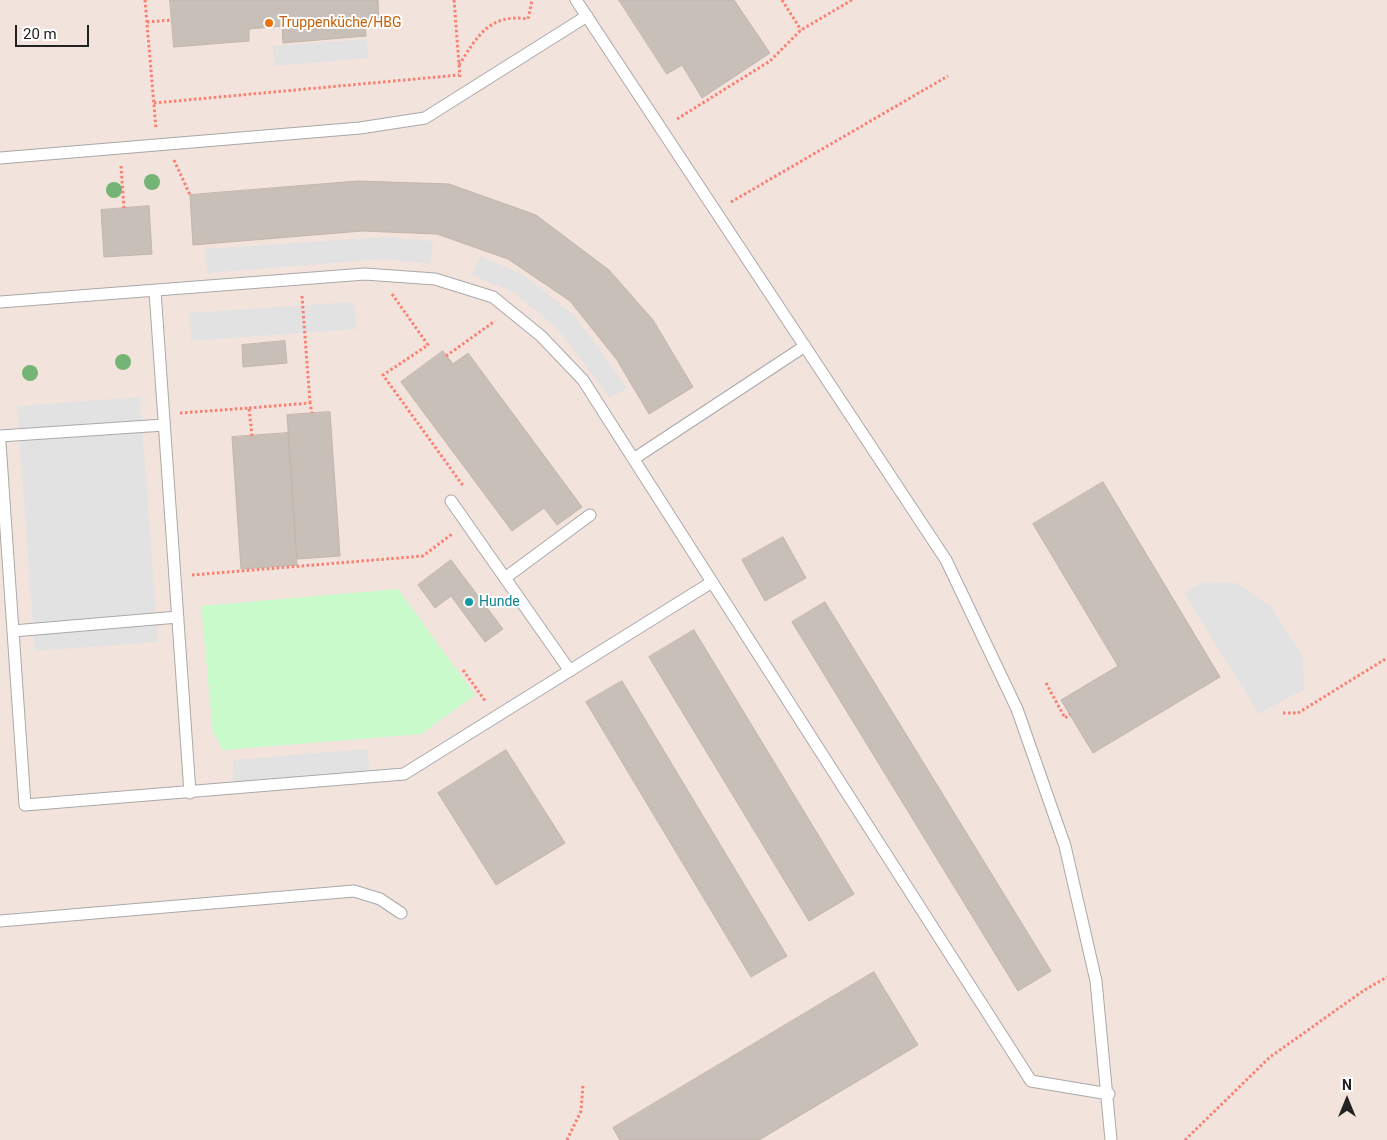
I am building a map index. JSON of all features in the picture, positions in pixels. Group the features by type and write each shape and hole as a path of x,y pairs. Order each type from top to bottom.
{"lane":[{"path":"576,0 946,560 1017,709 1065,846 1096,981 1109,1094 1112,1140"},
{"path":"0,158 360,128 425,118 587,16"},
{"path":"0,302 378,275 435,279 493,297 541,336 583,380 635,458 712,582 1031,1081 1109,1094"},
{"path":"155,291 190,793"},
{"path":"635,458 805,346"},
{"path":"0,436 164,420"},
{"path":"0,443 25,805 404,774 712,582"},
{"path":"451,501 570,671"},
{"path":"505,578 590,515"},
{"path":"13,631 178,618"},
{"path":"0,922 354,891 380,899 401,913"}],"path":[{"path":"146,0 154,102 162,144 190,195"},
{"path":"454,0 461,96"},
{"path":"459,65 482,30 513,16 528,19 532,0"},
{"path":"782,0 802,30"},
{"path":"661,129 770,61 802,30 852,0"},
{"path":"147,22 172,20"},
{"path":"154,102 460,75"},
{"path":"716,211 948,76"},
{"path":"119,148 124,208"},
{"path":"378,275 428,345 383,375 467,490 451,501"},
{"path":"301,279 312,413"},
{"path":"446,356 509,310"},
{"path":"164,420 249,408 310,403"},
{"path":"249,408 252,436"},
{"path":"174,576 423,556 466,522"},
{"path":"321,558 322,564"},
{"path":"1283,713 1298,713 1387,658"},
{"path":"463,670 497,716"},
{"path":"1046,683 1065,718 1070,714"},
{"path":"1185,1140 1270,1057 1363,991 1387,977"},
{"path":"567,1140 581,1111 583,1085"}],"shaded area":[{"path":"0,0 1387,0 1387,1140 0,1140"},
{"path":"367,39 368,58 274,66 273,46"},
{"path":"384,237 433,241 430,264 384,259 207,273 205,249"},
{"path":"480,256 523,275 574,315 627,388 610,398 557,328 513,292 472,275"},
{"path":"353,302 357,329 191,341 190,313"},
{"path":"140,397 158,642 35,651 17,406"},
{"path":"1204,582 1236,583 1271,607 1303,657 1304,689 1259,714 1184,593"},
{"path":"367,749 370,773 234,785 233,760"}],"green space":[{"path":"398,589 475,695 421,734 223,750 213,732 201,606"}],"building":[{"name":"Truppenküche/HBG","path":"170,0 378,0 379,18 365,19 366,36 283,43 282,26 249,29 249,41 174,47"},
{"path":"619,0 734,0 770,53 702,98 682,65 667,74"},
{"path":"358,181 449,184 536,215 609,270 653,320 693,387 649,414 617,360 570,301 508,259 437,234 362,231 193,245 190,195"},
{"path":"149,206 152,254 104,257 101,210"},
{"path":"285,341 287,363 243,367 242,345"},
{"path":"443,351 453,364 468,353 582,507 557,525 544,508 512,531 401,382"},
{"path":"330,412 340,556 297,559 287,415"},
{"path":"288,433 297,565 241,569 232,437"},
{"path":"1103,482 1220,677 1093,753 1061,700 1118,666 1033,524"},
{"path":"783,537 806,578 765,601 742,560"},
{"name":"Hunde","path":"451,560 503,629 485,642 451,596 435,608 418,585"},
{"path":"825,602 1051,971 1018,991 792,622"},
{"path":"694,630 854,894 809,921 649,657"},
{"path":"622,681 787,956 751,977 586,702"},
{"path":"506,750 565,843 496,885 438,793"},
{"path":"874,972 918,1045 759,1140 620,1140 613,1128"}],"place":[{"name":"Truppenküche/HBG","path":"269,23"},
{"name":"Hunde","path":"469,602"}]}
